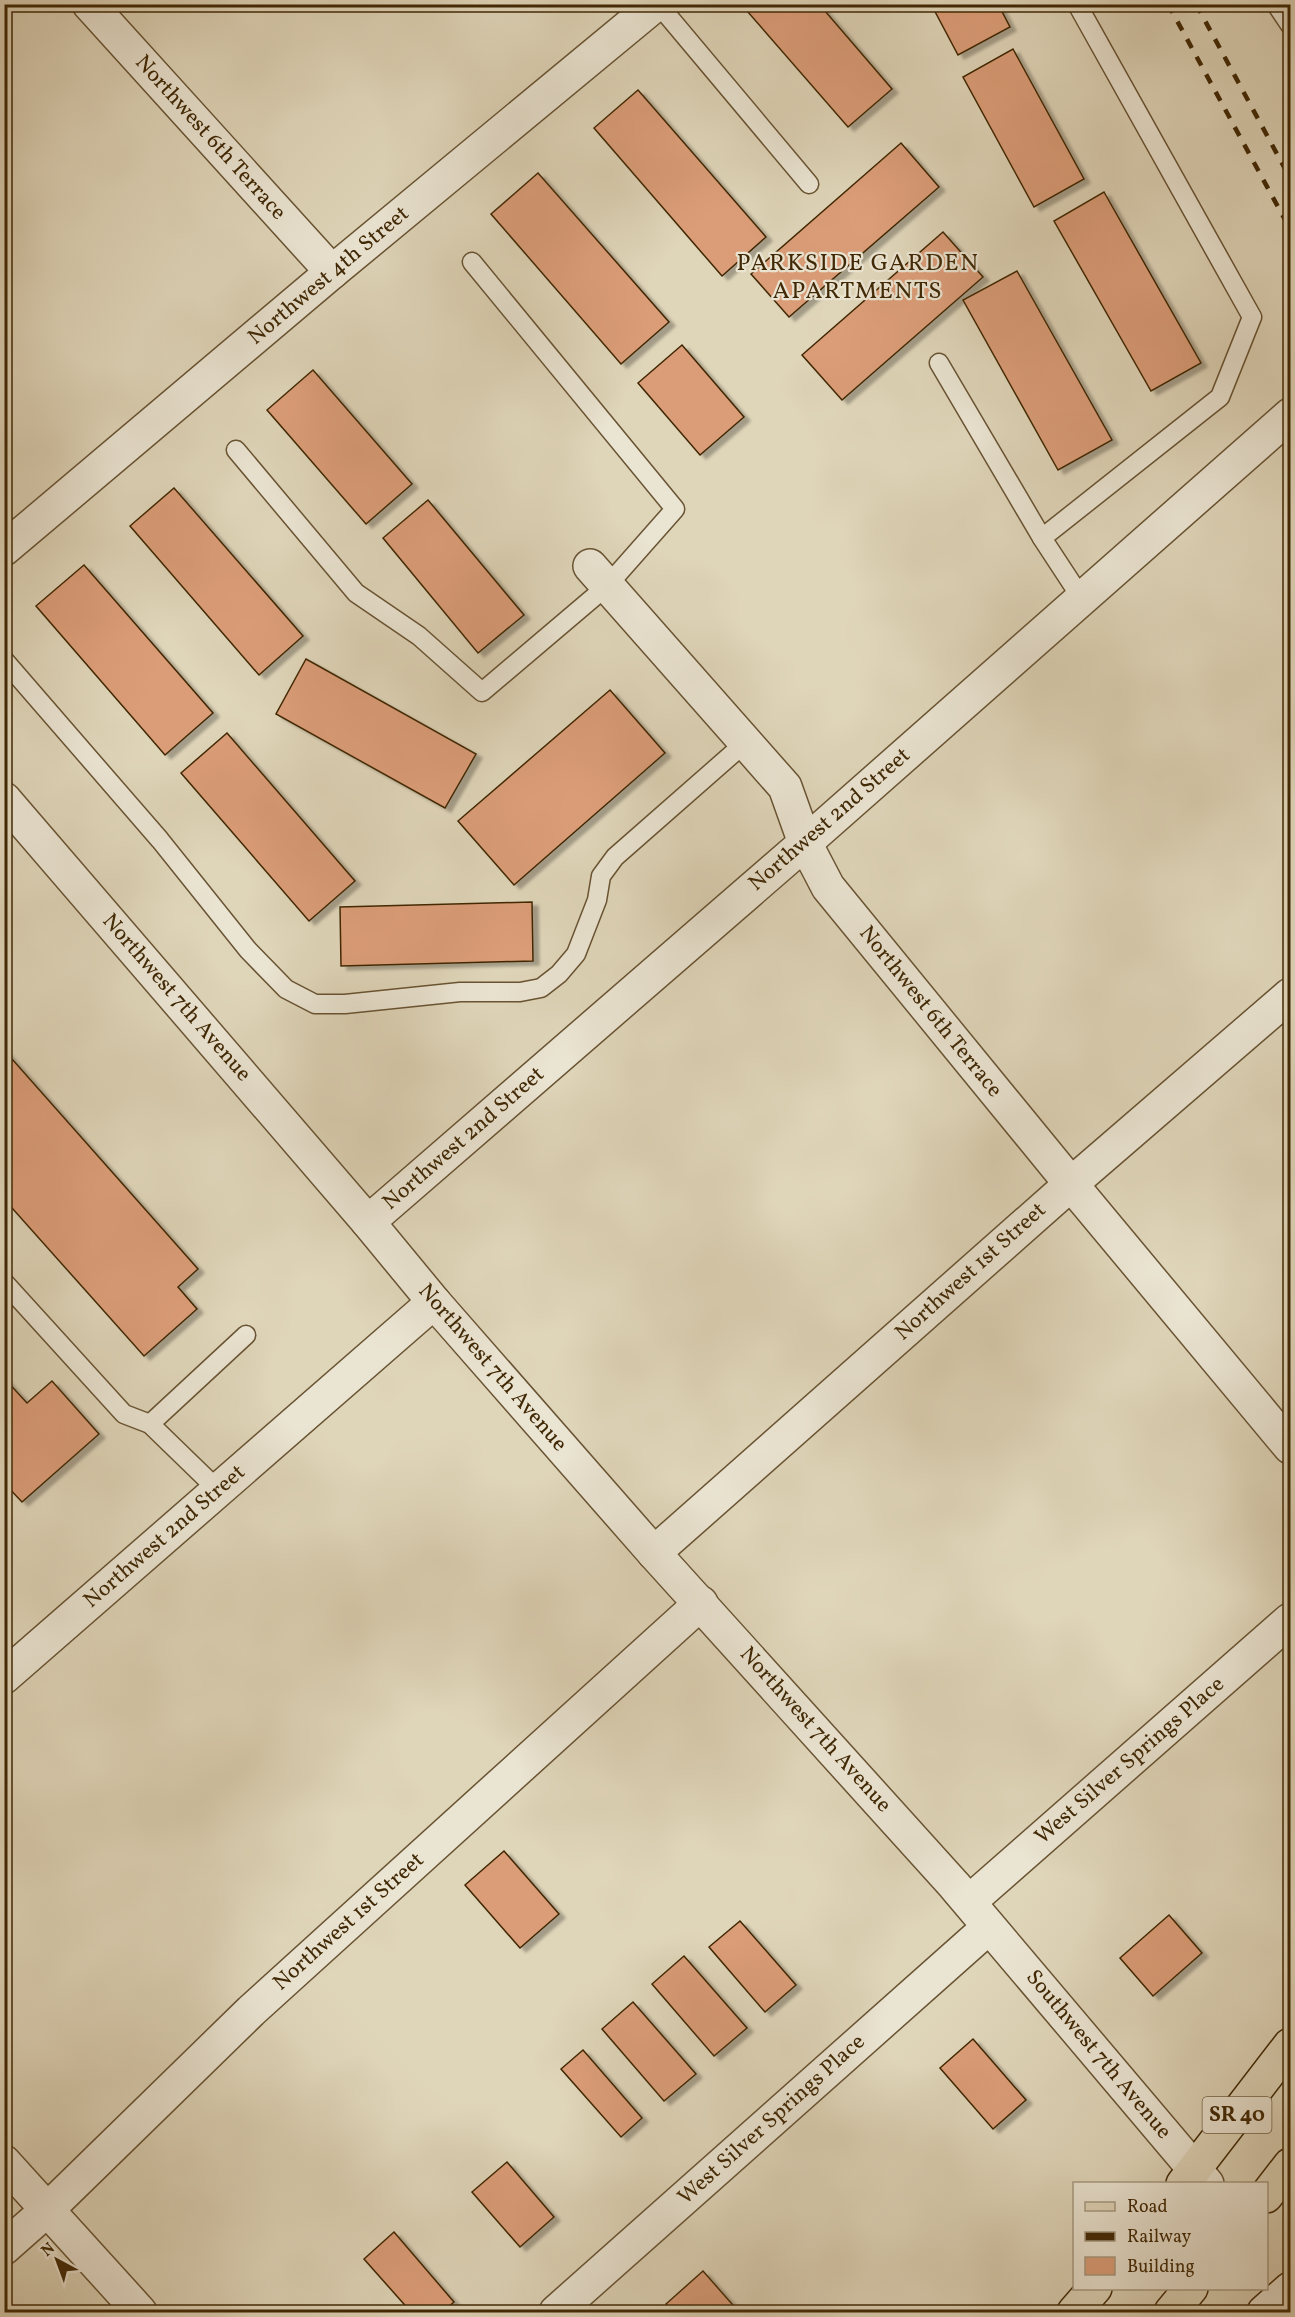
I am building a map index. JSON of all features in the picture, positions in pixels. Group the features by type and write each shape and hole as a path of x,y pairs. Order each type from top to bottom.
{"main road":[{"name":"SR 40","path":"1195,2179 1290,2045"},
{"path":"1268,2193 1290,2165"},
{"path":"1074,2313 1094,2290"},
{"path":"1171,2313 1190,2290"}],"street":[{"name":"Northwest 6th Terrace","path":"89,4 332,272"},
{"name":"Northwest 4th Street","path":"4,549 332,272 657,4"},
{"name":"Northwest 2nd Street","path":"368,1222 805,843 1290,416"},
{"name":"Northwest 6th Terrace","path":"598,576 785,787 805,843 828,887 1290,1447"},
{"name":"Northwest 7th Avenue","path":"4,799 368,1222 434,1302 654,1553 989,1927"},
{"name":"Northwest 1st Street","path":"654,1553 1071,1184 1290,995"},
{"name":"Northwest 2nd Street","path":"4,1677 434,1302"},
{"name":"Northwest 1st Street","path":"4,2248 47,2210 251,2011 701,1603"},
{"name":"West Silver Springs Place","path":"969,1902 1290,1620"},
{"name":"West Silver Springs Place","path":"556,2313 989,1927"},
{"name":"Southwest 7th Avenue","path":"989,1927 1195,2179"},
{"path":"4,2162 140,2313"},
{"path":"1264,2313 1290,2289"}],"lane":[{"path":"657,4 809,184"},
{"path":"1042,538 1220,397 1252,317 1077,4"},
{"path":"1276,4 1290,25"},
{"path":"236,450 356,593 418,636 482,692 598,576 675,509 472,262"},
{"path":"939,363 1042,538 1082,599"},
{"path":"4,660 160,840 248,950 286,989 315,1004 345,1004 460,992 520,992 541,988 559,974 576,954 597,900 601,876 615,857 746,742"},
{"path":"4,1282 124,1414 150,1424 218,1490"},
{"path":"150,1424 246,1335"}],"building":[{"path":"741,4 819,4 892,89 848,127"},
{"path":"931,4 998,4 1010,27 958,55"},
{"path":"1013,49 1084,179 1034,207 963,77"},
{"path":"638,90 766,237 722,276 594,128"},
{"path":"901,143 939,187 789,317 751,274"},
{"path":"538,173 669,322 621,364 491,214"},
{"path":"1104,192 1201,363 1151,391 1054,221"},
{"path":"943,232 983,277 842,400 802,355"},
{"path":"1017,271 1112,440 1058,470 963,300"},
{"path":"682,345 744,417 700,455 638,383"},
{"path":"313,370 412,484 366,524 267,410"},
{"path":"174,488 303,636 259,675 130,526"},
{"path":"428,500 524,615 478,653 383,538"},
{"path":"84,565 213,713 165,755 36,606"},
{"path":"306,659 476,754 445,808 276,714"},
{"path":"610,690 665,753 514,885 458,821"},
{"path":"227,733 355,881 309,921 181,773"},
{"path":"532,902 533,961 341,966 340,907"},
{"path":"4,1050 198,1269 178,1287 197,1309 144,1356 4,1199"},
{"path":"4,1378 27,1403 52,1381 99,1434 22,1502 4,1483"},
{"path":"504,1851 559,1914 520,1948 465,1885"},
{"path":"1169,1915 1202,1953 1153,1996 1120,1958"},
{"path":"740,1921 796,1985 765,2012 709,1947"},
{"path":"684,1956 747,2028 714,2056 652,1984"},
{"path":"633,2002 696,2074 664,2101 602,2029"},
{"path":"973,2039 1026,2100 993,2129 940,2068"},
{"path":"583,2050 642,2118 621,2137 561,2069"},
{"path":"507,2162 554,2217 520,2247 472,2192"},
{"path":"394,2232 454,2302 442,2312 411,2312 364,2259"},
{"path":"703,2271 739,2312 673,2312 666,2304"}],"railway":[{"path":"1168,4 1290,229"},
{"path":"1196,4 1290,178"}],"district":[{"name":"PARKSIDE GARDEN APARTMENTS","path":"858,278"}]}
